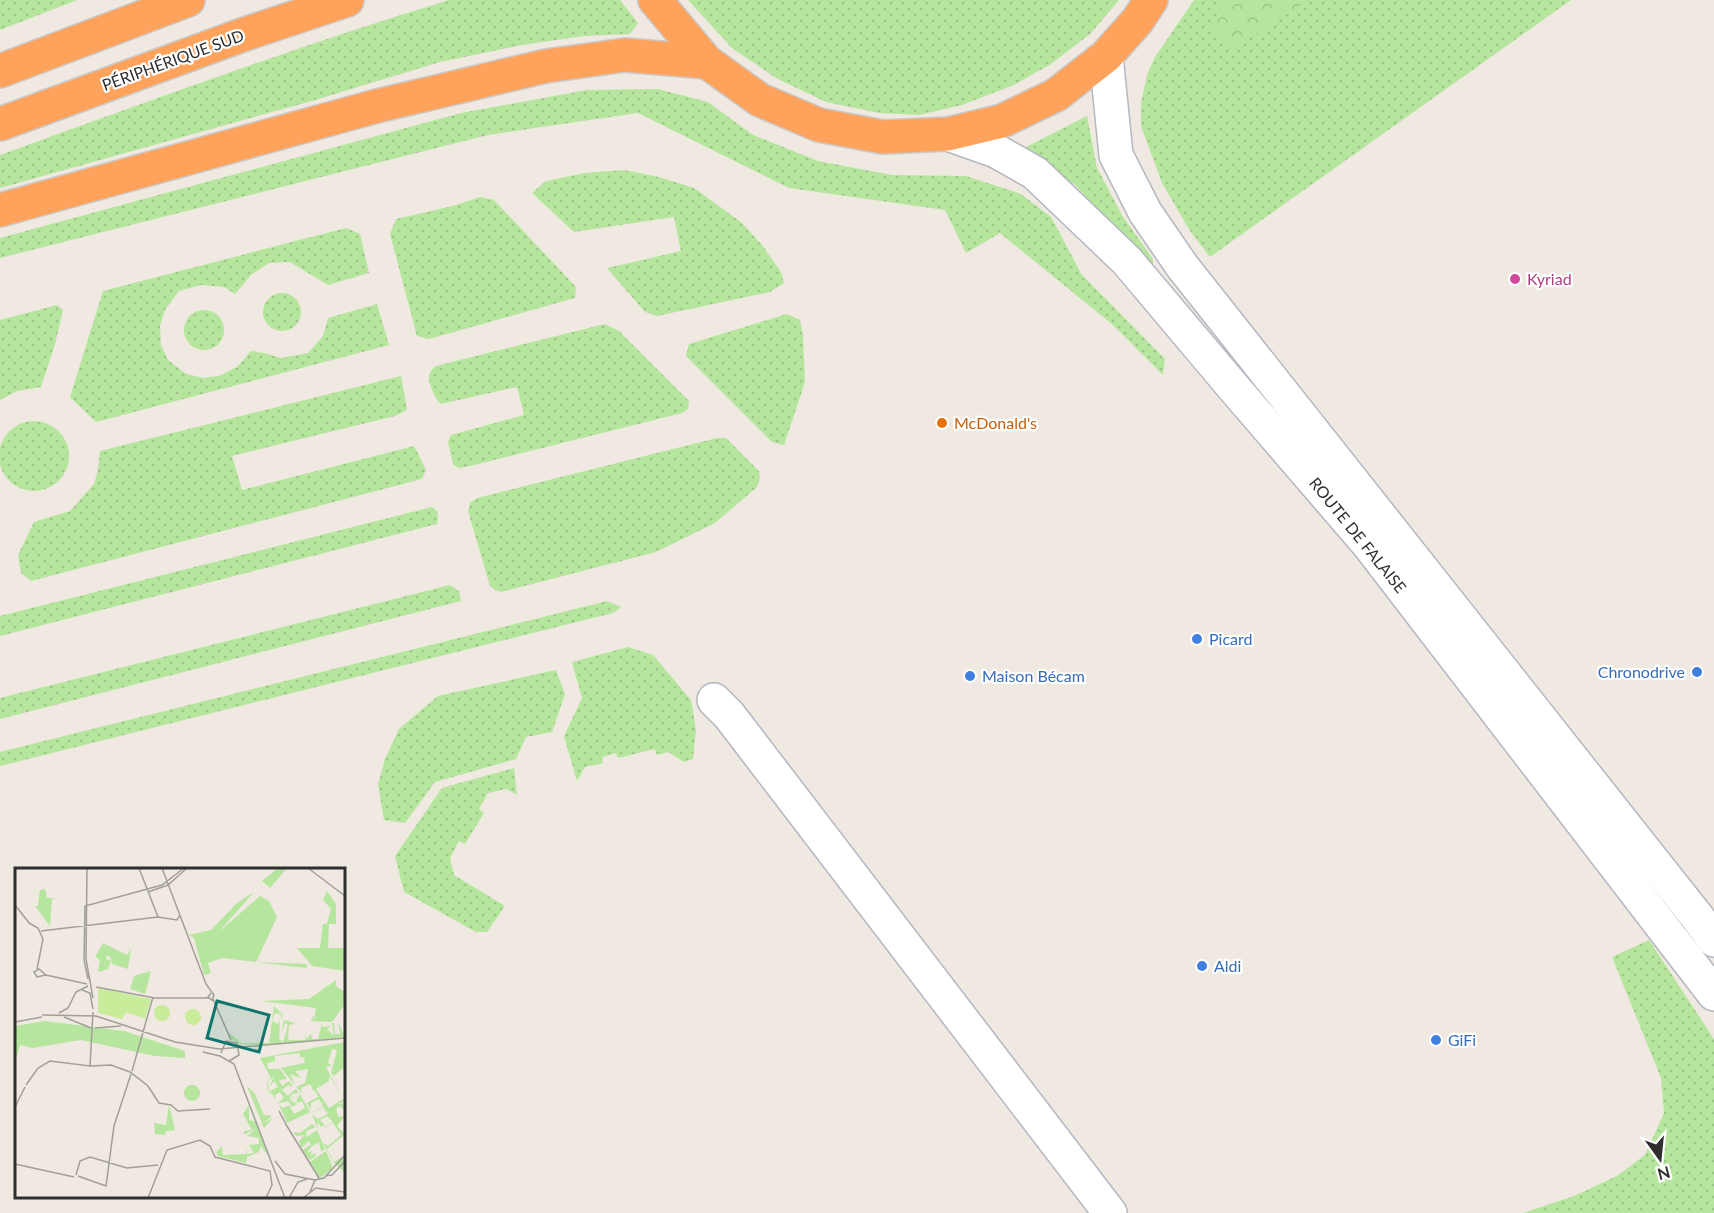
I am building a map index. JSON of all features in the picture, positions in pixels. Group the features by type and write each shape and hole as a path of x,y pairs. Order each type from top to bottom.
{"highway":[{"path":"0,71 188,0"},
{"name":"PÉRIPHÉRIQUE SUD","path":"0,124 245,34 347,0"},
{"path":"655,0 707,62 760,100 819,125 883,137 948,134 1002,121 1056,95 1106,56 1138,20 1151,0"},
{"path":"0,210 377,106 546,66 625,55 707,62"}],"main road":[{"name":"ROUTE DE FALAISE","path":"1106,56 1116,155 1145,212 1182,266 1714,940"},
{"name":"ROUTE DE FALAISE","path":"948,134 996,151 1035,173 1128,261 1369,546 1714,994"},
{"path":"714,700 729,715 1110,1213"}],"green space":[{"path":"0,0 77,0 0,30"},
{"path":"449,0 620,0 638,23 630,34 584,36 522,45 440,62 315,100 0,188 0,155 280,55"},
{"path":"688,0 1119,0 1090,34 1051,64 1014,85 962,105 919,115 879,113 826,102 776,78 732,48"},
{"path":"1194,0 1571,0 1210,257 1190,231 1162,183 1141,126 1141,103 1147,75 1155,57"},
{"path":"1226,0 1309,0 1234,48 1207,30"},
{"path":"658,89 708,102 753,135 818,161 892,175 966,176 1021,194 1051,217 1082,275 1165,359 1163,375 1113,325 1000,233 966,253 945,210 789,188 638,113 488,135 0,258 0,238 461,113 587,90"},
{"path":"1087,116 1097,168 1123,217 1153,259 1153,268 1075,185 1026,153 1026,147"},
{"path":"624,170 659,177 694,188 741,222 762,245 781,272 784,283 770,292 657,316 645,312 607,268 681,251 674,217 574,232 532,193 546,181 585,173"},
{"path":"480,197 494,200 576,287 575,298 429,339 417,336 390,234 396,219 453,206"},
{"path":"346,228 360,234 369,273 328,285 290,262 269,263 251,275 235,294 224,287 201,285 179,291 165,310 160,326 161,345 168,360 186,374 204,378 219,376 237,367 251,351 281,358 308,353 323,336 328,318 377,304 389,345 96,422 70,397 103,291"},
{"path":"282,293 289,294 295,299 300,305 300,319 295,325 289,330 282,331 275,330 269,325 264,319 263,312 264,305 269,299 275,294"},
{"path":"57,305 63,310 41,387 17,391 0,400 0,320"},
{"path":"204,310 218,316 224,330 218,344 204,350 190,344 184,330 190,316"},
{"path":"787,314 800,320 805,382 784,445 772,442 686,356 689,344"},
{"path":"605,324 619,331 689,401 688,409 682,413 466,467 459,468 453,464 448,442 451,435 524,415 517,387 441,404 432,391 429,378 430,372 436,366"},
{"path":"401,376 407,410 395,416 232,456 242,490 414,446 426,470 422,479 31,581 21,573 18,555 34,522 70,511 94,484 100,451"},
{"path":"34,421 47,424 59,431 66,443 69,456 66,469 59,481 47,488 34,491 21,488 9,481 2,469 -1,456 2,443 9,431 21,424"},
{"path":"717,438 726,438 759,471 760,478 757,487 715,523 656,552 501,592 490,586 468,511 470,503 477,498"},
{"path":"432,507 438,512 437,524 0,636 0,616"},
{"path":"450,585 459,591 461,601 0,719 0,698"},
{"path":"607,601 621,607 613,613 0,766 0,752"},
{"path":"628,647 653,655 691,700 696,730 693,759 684,762 668,752 657,755 655,749 618,758 616,753 602,757 603,763 585,767 577,781 564,736 582,698 572,662"},
{"path":"556,670 565,694 552,732 526,737 516,759 435,782 405,823 384,820 378,785 385,759 399,729 438,696"},
{"path":"514,768 517,795 506,789 488,793 479,809 484,813 465,844 459,841 450,858 454,875 505,906 487,932 476,932 404,892 395,856 442,788"},
{"path":"1649,940 1714,1039 1714,1213 1523,1213 1574,1196 1617,1176 1645,1155 1664,1113 1661,1078 1612,957"}],"place":[{"name":"Kyriad","path":"1515,279"},
{"name":"McDonald's","path":"942,423"},
{"name":"Picard","path":"1197,639"},
{"name":"Chronodrive","path":"1697,672"},
{"name":"Maison Bécam","path":"970,676"},
{"name":"Aldi","path":"1202,966"},
{"name":"GiFi","path":"1436,1040"}]}
